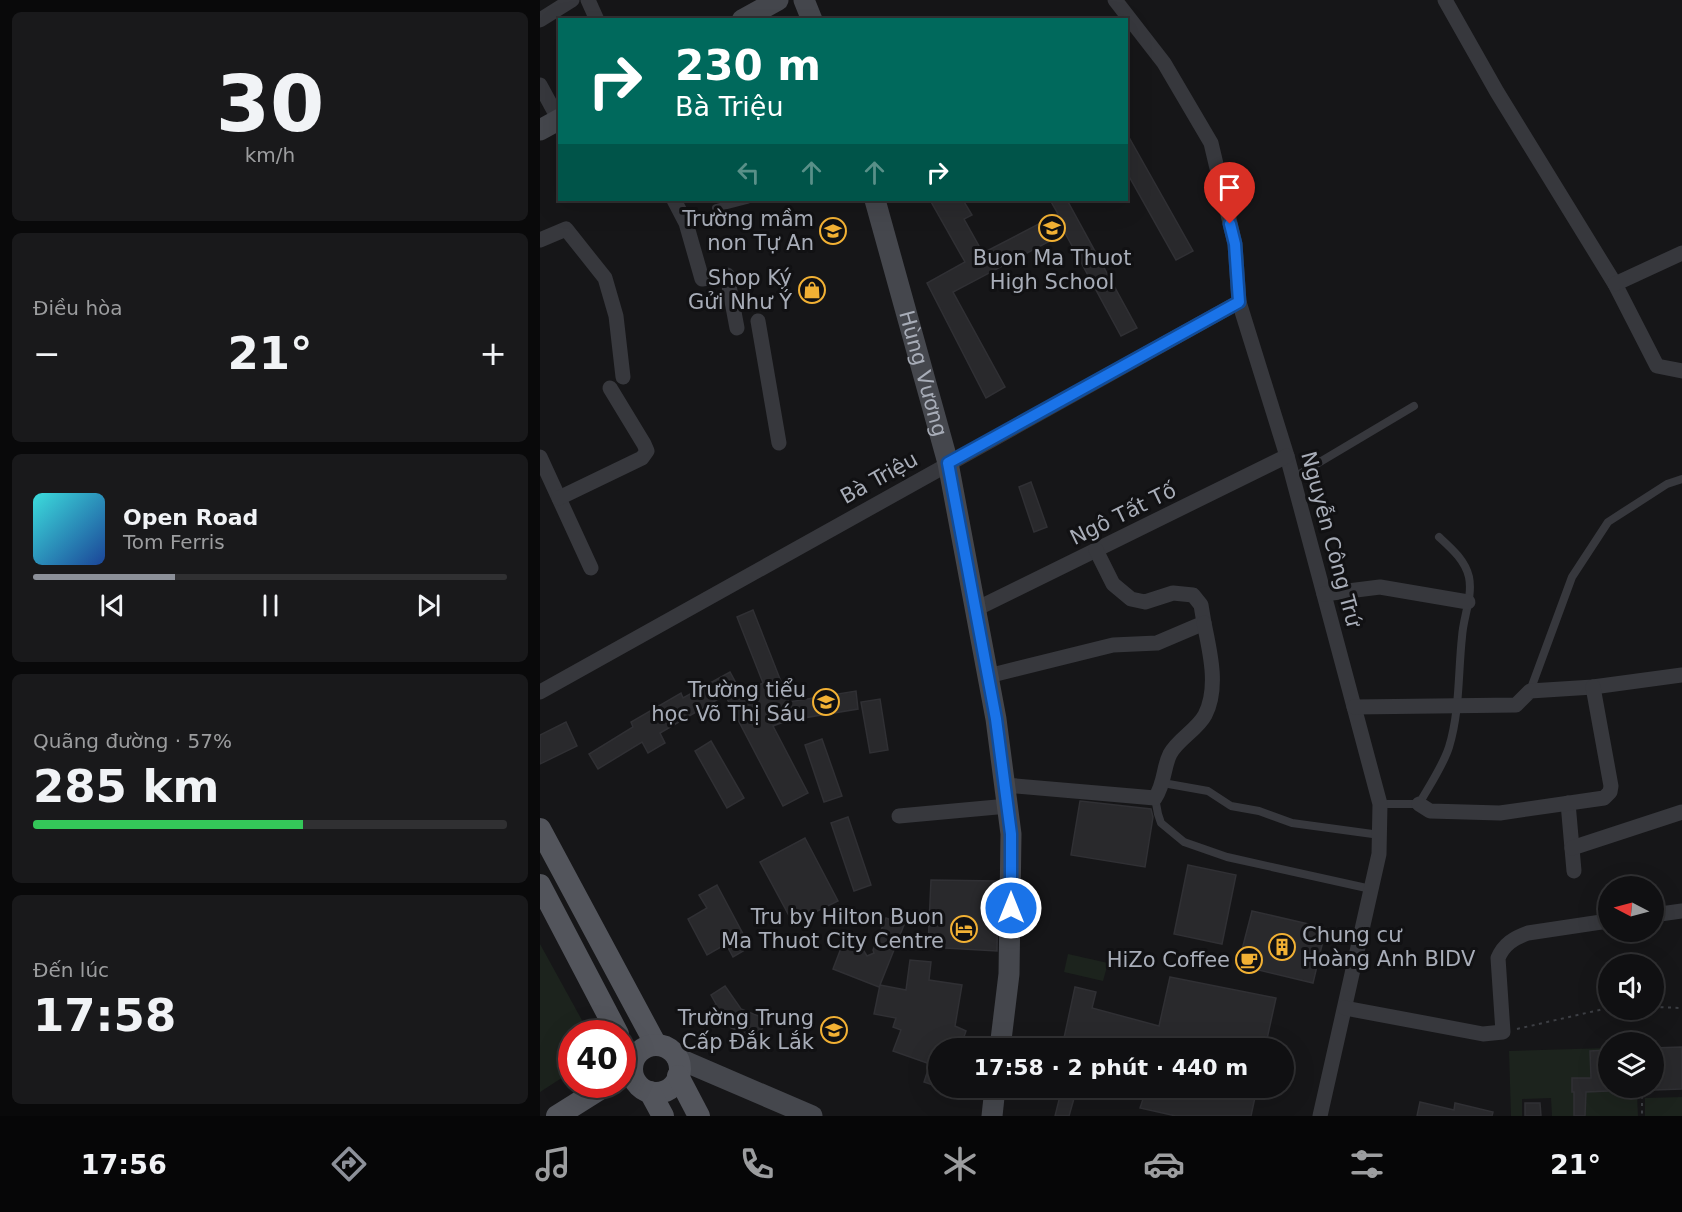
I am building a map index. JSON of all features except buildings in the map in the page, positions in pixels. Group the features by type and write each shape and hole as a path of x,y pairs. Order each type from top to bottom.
{"main road":[{"path":"540,829 656,1045"},
{"path":"540,885 611,1020"},
{"path":"636,1058 641,1050 648,1046 656,1045 669,1049 699,1116"},
{"path":"650,1092 671,1087 678,1067"},
{"path":"636,1081 650,1092 663,1116"},
{"path":"557,1116 586,1098"}],"street":[{"path":"540,20 572,0"},
{"path":"588,0 596,18"},
{"path":"746,18 778,0"},
{"path":"804,0 811,18"},
{"name":"Nguyễn Công Trứ","path":"1115,0 1164,63 1211,143 1235,244 1239,302 1287,456 1380,804 1379,854 1320,1116"},
{"path":"1445,0 1497,92 1615,284 1657,366 1682,371"},
{"path":"540,85 558,117"},
{"path":"540,130 558,120"},
{"path":"675,201 686,223 702,279 727,275 737,328"},
{"name":"Hùng Vương","path":"875,201 948,463 988,676 1011,834 1009,974 1001,1038"},
{"path":"540,240 566,229 605,278 616,316 623,377"},
{"path":"1615,284 1682,253"},
{"name":"Bà Triệu","path":"540,692 1239,302"},
{"path":"758,321 779,443"},
{"path":"559,498 642,458 646,451 645,444 610,388"},
{"name":"Ngô Tất Tố","path":"976,609 1287,456"},
{"path":"540,457 591,568"},
{"path":"899,816 1006,796 1155,798 1163,783 1170,754 1204,716 1210,695 1212,659 1201,605 1193,595 1173,593 1145,602 1131,599 1113,584 1096,550"},
{"path":"1324,594 1380,587 1468,602"},
{"path":"988,676 1113,645 1157,643 1204,623"},
{"path":"1354,707 1516,705 1530,691 1593,687 1682,675"},
{"path":"1419,804 1431,811 1500,813 1604,798 1610,792 1608,765 1593,687"},
{"path":"1568,803 1574,870"},
{"path":"1572,848 1682,812"},
{"path":"1664,913 1682,911"},
{"path":"1345,1008 1483,1034 1503,1032 1498,958 1503,947 1515,938 1528,933 1598,922"},
{"path":"678,1067 812,1116"},
{"path":"992,1116 994,1098"}],"lane":[{"path":"716,208 743,201"},
{"path":"1293,478 1414,406"},
{"path":"1530,691 1572,576 1608,522 1667,484 1682,479"},
{"path":"1380,804 1419,804 1449,748 1458,706 1462,634 1468,602 1469,579 1466,567 1458,555 1439,537"},
{"path":"1163,783 1208,790 1231,806 1259,811 1292,823 1380,835"},
{"path":"1155,798 1161,823 1184,843 1227,857 1371,888"}],"path":[{"path":"1664,1007 1682,1008"},
{"path":"1503,1032 1598,1010"},
{"path":"1642,1098 1642,1116"}],"shaded area":[{"path":"540,944 582,1020 558,1020 558,1080 540,1092"},
{"path":"1068,954 1108,963 1103,981 1064,972"},
{"path":"1598,1048 1598,1098 1637,1098 1638,1116 1552,1116 1551,1098 1522,1099 1522,1116 1511,1116 1509,1051"},
{"path":"1682,1097 1682,1116 1645,1116 1645,1098"}],"place":[{"name":"Buon Ma Thuot High School","path":"1052,228"},
{"name":"Trường mầm non Tự An","path":"833,231"},
{"name":"Shop Ký Gửi Như Ý","path":"812,290"},
{"name":"Trường tiểu học Võ Thị Sáu","path":"826,702"},
{"name":"Tru by Hilton Buon Ma Thuot City Centre","path":"964,929"},
{"name":"Chung cư Hoàng Anh BIDV","path":"1282,947"},
{"name":"HiZo Coffee","path":"1249,960"},
{"name":"Trường Trung Cấp Đắk Lắk","path":"834,1030"}],"route":[{"path":"1011,908 1011,834 996,719 948,463 1239,302 1235,244 1230,224"}]}
